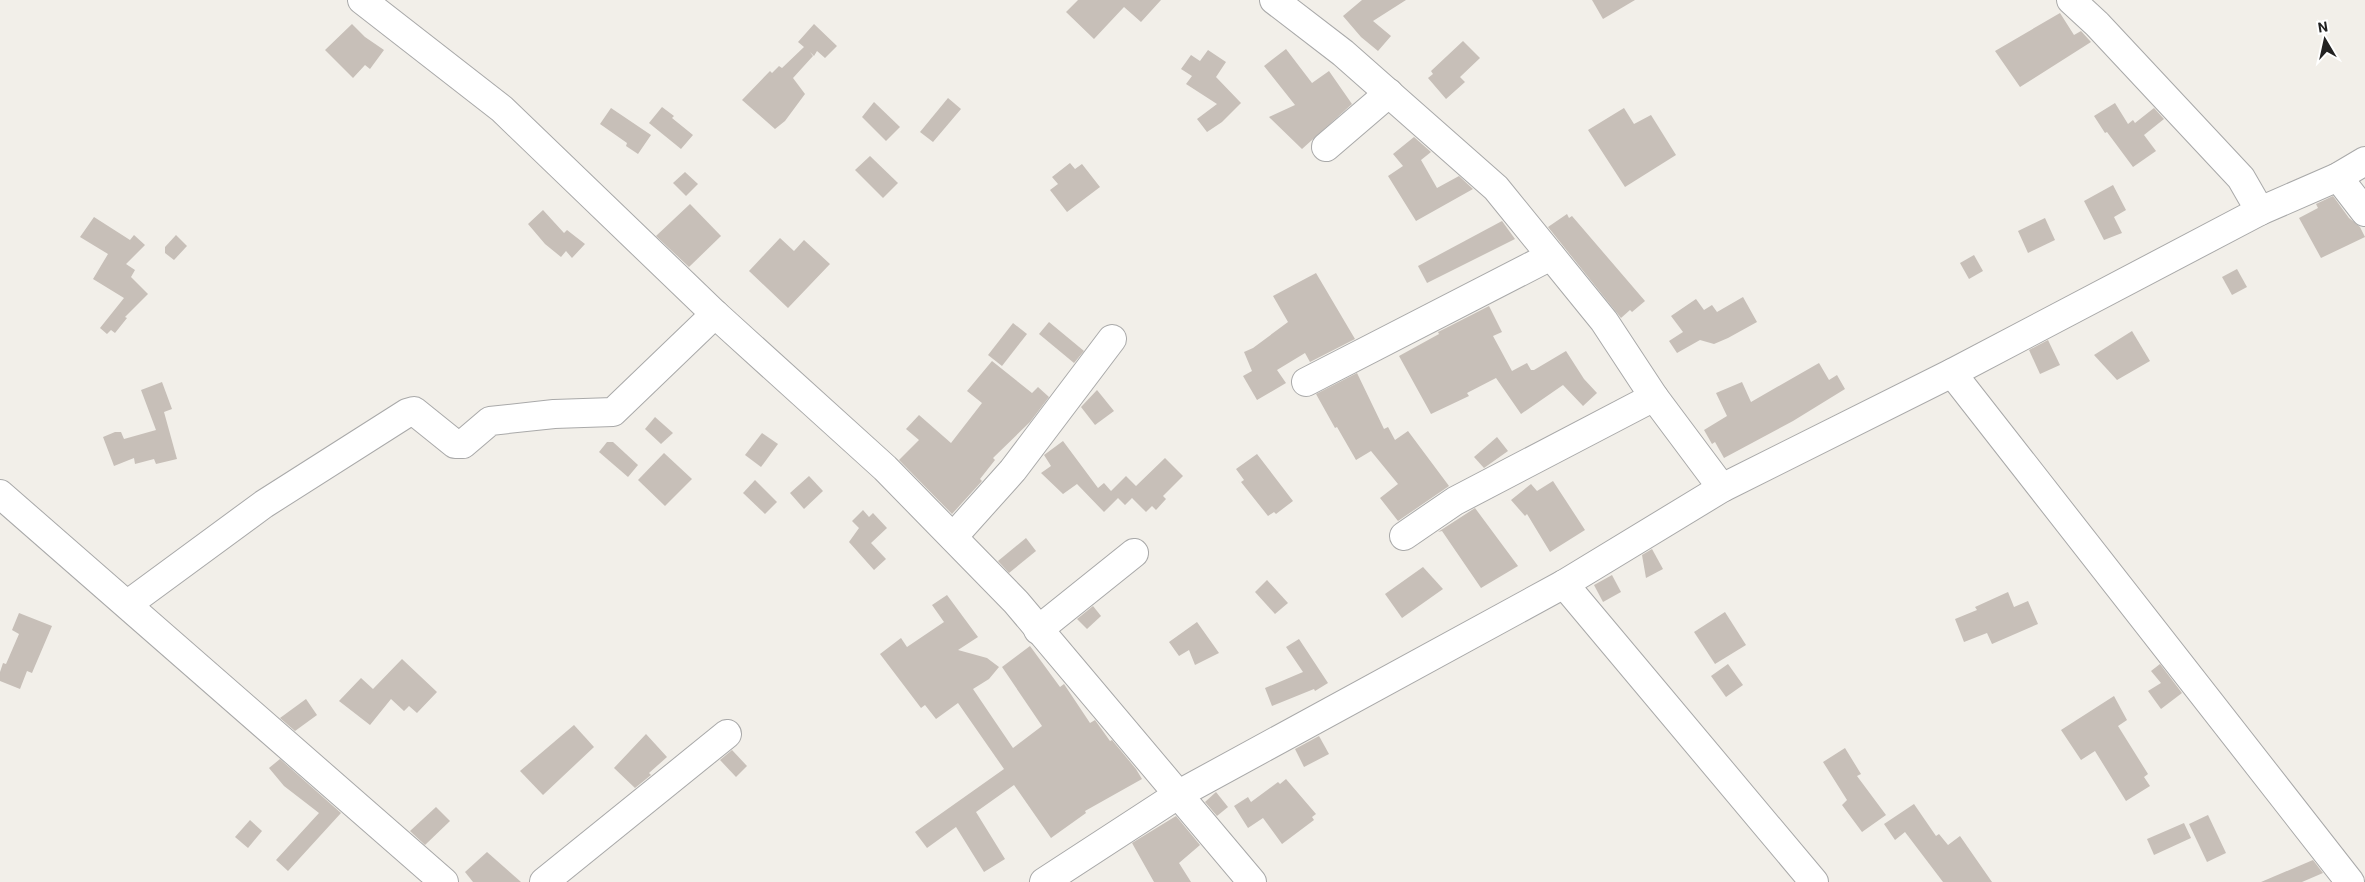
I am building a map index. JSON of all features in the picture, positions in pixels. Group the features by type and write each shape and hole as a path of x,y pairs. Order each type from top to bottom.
{"street":[{"path":"362,0 502,109 715,314 885,468 1016,602 1252,882"},
{"path":"1274,0 1343,53 1496,188 1604,321 1654,397 1722,488"},
{"path":"2071,0 2097,24 2240,178 2260,211"},
{"path":"1326,148 1388,93"},
{"path":"1044,882 1179,794 1564,584 1722,488 1952,373 2260,211 2338,177 2365,161"},
{"path":"2338,177 2365,212"},
{"path":"1306,382 1551,256"},
{"path":"128,604 264,504 407,413 414,411 455,444 463,444 490,421 554,414 613,412 715,314"},
{"path":"952,537 1013,470 1112,339"},
{"path":"1952,373 2350,882"},
{"path":"1404,536 1455,501 1654,397"},
{"path":"0,494 444,882"},
{"path":"1038,630 1134,552"},
{"path":"1564,584 1814,882"},
{"path":"544,882 727,734"}],"building":[{"path":"1078,0 1161,0 1141,22 1124,7 1094,39 1066,12"},
{"path":"1362,0 1406,0 1373,21 1391,36 1378,51 1361,37 1343,16"},
{"path":"1592,0 1635,0 1603,19"},
{"path":"2060,13 2074,35 2081,31 2091,42 2020,87 1995,51"},
{"path":"352,24 365,37 384,50 370,69 365,65 353,78 325,50"},
{"path":"814,24 837,46 825,58 817,51 814,56 810,52 813,56 793,78 805,94 785,121 775,129 742,100 770,71 772,73 779,66 782,68 804,47 798,42"},
{"path":"1463,41 1480,58 1460,77 1465,82 1446,99 1428,78 1433,74 1431,71"},
{"path":"1286,49 1312,83 1329,71 1352,104 1302,149 1269,117 1295,105 1264,66"},
{"path":"1208,50 1226,62 1216,77 1241,103 1222,122 1207,132 1197,119 1217,104 1186,84 1192,76 1181,69 1191,55 1200,61"},
{"path":"948,98 961,109 933,142 920,132"},
{"path":"874,102 900,127 886,141 862,117"},
{"path":"2115,103 2128,124 2133,120 2135,123 2154,108 2164,119 2144,135 2156,151 2133,167 2107,132 2105,133 2094,116"},
{"path":"662,107 693,135 681,149 649,123"},
{"path":"611,108 651,135 638,154 626,146 627,143 600,124"},
{"path":"1624,108 1634,124 1651,115 1676,155 1625,187 1588,130"},
{"path":"1414,137 1431,152 1421,160 1437,188 1459,176 1473,189 1416,221 1388,176 1403,166 1393,154"},
{"path":"870,156 898,183 883,198 855,170"},
{"path":"1070,163 1075,169 1082,164 1100,187 1067,212 1050,190 1058,184 1052,177"},
{"path":"685,172 698,184 686,196 673,183"},
{"path":"2113,185 2126,210 2114,217 2122,233 2104,240 2084,201"},
{"path":"2333,196 2349,218 2360,227 2365,237 2321,258 2299,218 2318,208 2316,204"},
{"path":"690,204 721,236 689,267 656,236"},
{"path":"543,210 564,233 567,230 585,244 572,258 566,251 561,257 545,244 528,224"},
{"path":"1567,214 1569,218 1572,216 1645,301 1632,312 1630,310 1621,318 1548,227"},
{"path":"94,217 130,240 134,235 145,245 126,264 135,270 131,277 148,294 125,317 127,318 115,333 111,330 107,334 100,328 124,298 93,279 108,254 80,237"},
{"path":"2045,218 2055,240 2028,253 2018,231"},
{"path":"1502,221 1515,239 1427,283 1418,266"},
{"path":"176,235 187,246 174,260 165,253 165,247"},
{"path":"780,238 794,251 804,240 830,264 788,308 749,271"},
{"path":"1974,255 1983,271 1969,279 1960,263"},
{"path":"2237,269 2247,287 2232,295 2222,277"},
{"path":"1316,273 1355,339 1310,362 1305,353 1277,370 1286,383 1257,400 1243,376 1252,371 1244,352 1253,348 1288,322 1273,296"},
{"path":"1743,297 1757,322 1714,344 1700,340 1677,353 1669,341 1683,332 1671,316 1696,299 1704,310 1712,305 1717,312"},
{"path":"1489,306 1502,332 1493,336 1512,371 1527,363 1531,370 1534,370 1566,351 1584,379 1597,393 1583,406 1563,385 1521,414 1496,378 1467,393 1469,396 1431,414 1399,356 1439,334 1438,332"},
{"path":"1049,322 1084,351 1074,363 1039,334"},
{"path":"1013,323 1027,334 1002,366 988,355"},
{"path":"2132,331 2150,361 2117,380 2094,355"},
{"path":"2048,340 2060,365 2040,374 2029,350"},
{"path":"992,361 1032,393 1038,387 1049,397 1030,422 993,458 995,460 980,479 982,481 952,514 899,460 919,440 906,429 919,415 951,443 982,403 967,391"},
{"path":"1819,363 1829,380 1837,375 1845,389 1793,421 1724,458 1715,442 1712,444 1704,430 1727,416 1716,393 1742,382 1751,402"},
{"path":"1357,373 1384,429 1388,427 1395,440 1408,431 1449,486 1398,521 1380,498 1398,484 1371,451 1356,460 1316,394"},
{"path":"162,382 172,409 164,412 177,459 156,464 154,459 135,464 134,458 114,466 103,437 115,432 121,432 124,439 156,430 141,390"},
{"path":"1097,390 1114,411 1095,425 1081,407"},
{"path":"655,417 673,433 661,444 645,429"},
{"path":"762,433 778,444 761,467 745,455"},
{"path":"1497,437 1508,451 1484,468 1474,457"},
{"path":"1063,441 1098,488 1104,483 1111,491 1126,476 1136,486 1165,458 1183,476 1163,496 1166,499 1156,510 1152,506 1146,512 1132,498 1125,505 1118,498 1104,512 1077,484 1063,494 1041,473 1051,466 1044,455"},
{"path":"607,442 613,442 638,465 628,477 599,452"},
{"path":"664,453 692,479 665,506 638,480"},
{"path":"1257,454 1293,501 1276,514 1274,512 1268,516 1241,482 1244,480 1236,469"},
{"path":"809,476 823,491 804,509 790,493"},
{"path":"755,480 777,502 765,514 743,493"},
{"path":"1553,481 1585,530 1550,552 1527,514 1525,516 1511,500 1531,484 1537,491"},
{"path":"1475,508 1518,566 1481,588 1442,531 1438,532"},
{"path":"863,510 869,517 873,513 887,528 871,543 886,559 874,570 849,542 859,528 852,521"},
{"path":"1026,538 1036,551 1009,573 998,561"},
{"path":"1652,549 1663,569 1646,578 1642,555"},
{"path":"1423,567 1443,589 1402,618 1385,594"},
{"path":"1612,575 1621,592 1603,602 1594,585"},
{"path":"1267,580 1288,603 1275,614 1255,592"},
{"path":"2008,592 2014,607 2028,601 2038,624 1992,644 1987,633 1964,642 1955,619 1977,610 1975,607"},
{"path":"947,595 978,637 958,650 987,658 999,667 989,679 973,689 1013,748 1042,726 1002,667 1030,646 1060,687 1064,684 1090,723 1095,720 1110,741 1112,740 1136,769 1142,779 1085,811 1086,813 1051,838 1014,785 976,812 1005,859 984,872 956,827 927,848 915,832 1004,769 958,703 936,719 925,705 921,708 880,654 901,638 907,647 944,622 932,605"},
{"path":"1093,606 1101,616 1087,629 1077,619"},
{"path":"1725,612 1746,645 1715,664 1694,632"},
{"path":"19,613 52,626 32,673 27,671 20,689 0,681 3,663 6,664 19,634 12,630"},
{"path":"1197,622 1219,653 1195,665 1189,650 1179,656 1169,642"},
{"path":"1299,639 1328,683 1315,691 1314,689 1272,706 1265,688 1303,672 1286,647"},
{"path":"402,659 437,692 417,713 409,706 404,711 391,699 370,725 339,701 361,678 373,689"},
{"path":"1728,664 1743,685 1726,697 1711,676"},
{"path":"2160,664 2182,693 2161,709 2148,691 2161,683 2151,671"},
{"path":"2114,696 2127,720 2118,726 2148,774 2144,777 2150,786 2126,801 2095,751 2081,760 2061,730"},
{"path":"306,699 317,715 295,731 280,718"},
{"path":"574,725 594,747 543,795 520,771"},
{"path":"646,734 667,757 649,773 651,775 635,788 614,768"},
{"path":"1319,736 1329,754 1304,767 1295,749"},
{"path":"1845,748 1861,774 1857,776 1886,815 1862,832 1842,805 1847,800 1823,762"},
{"path":"732,750 747,766 736,777 720,760"},
{"path":"280,759 341,813 288,871 276,860 319,813 284,786 269,768"},
{"path":"1286,779 1316,814 1312,817 1314,820 1282,844 1263,818 1248,828 1234,806 1248,797 1251,802 1278,782 1280,784"},
{"path":"1216,792 1228,807 1217,816 1205,802"},
{"path":"1914,804 1936,836 1939,834 1948,845 1960,836 1992,882 1943,882 1905,832 1895,840 1884,824"},
{"path":"436,807 450,821 425,845 410,831"},
{"path":"2208,815 2226,853 2207,862 2189,824"},
{"path":"1176,816 1200,845 1179,863 1191,882 1154,882 1132,843"},
{"path":"250,820 262,831 248,848 235,837"},
{"path":"2184,823 2191,838 2154,855 2147,839"},
{"path":"487,852 521,882 473,882 465,872"},
{"path":"2313,860 2323,873 2302,882 2261,882"}]}
